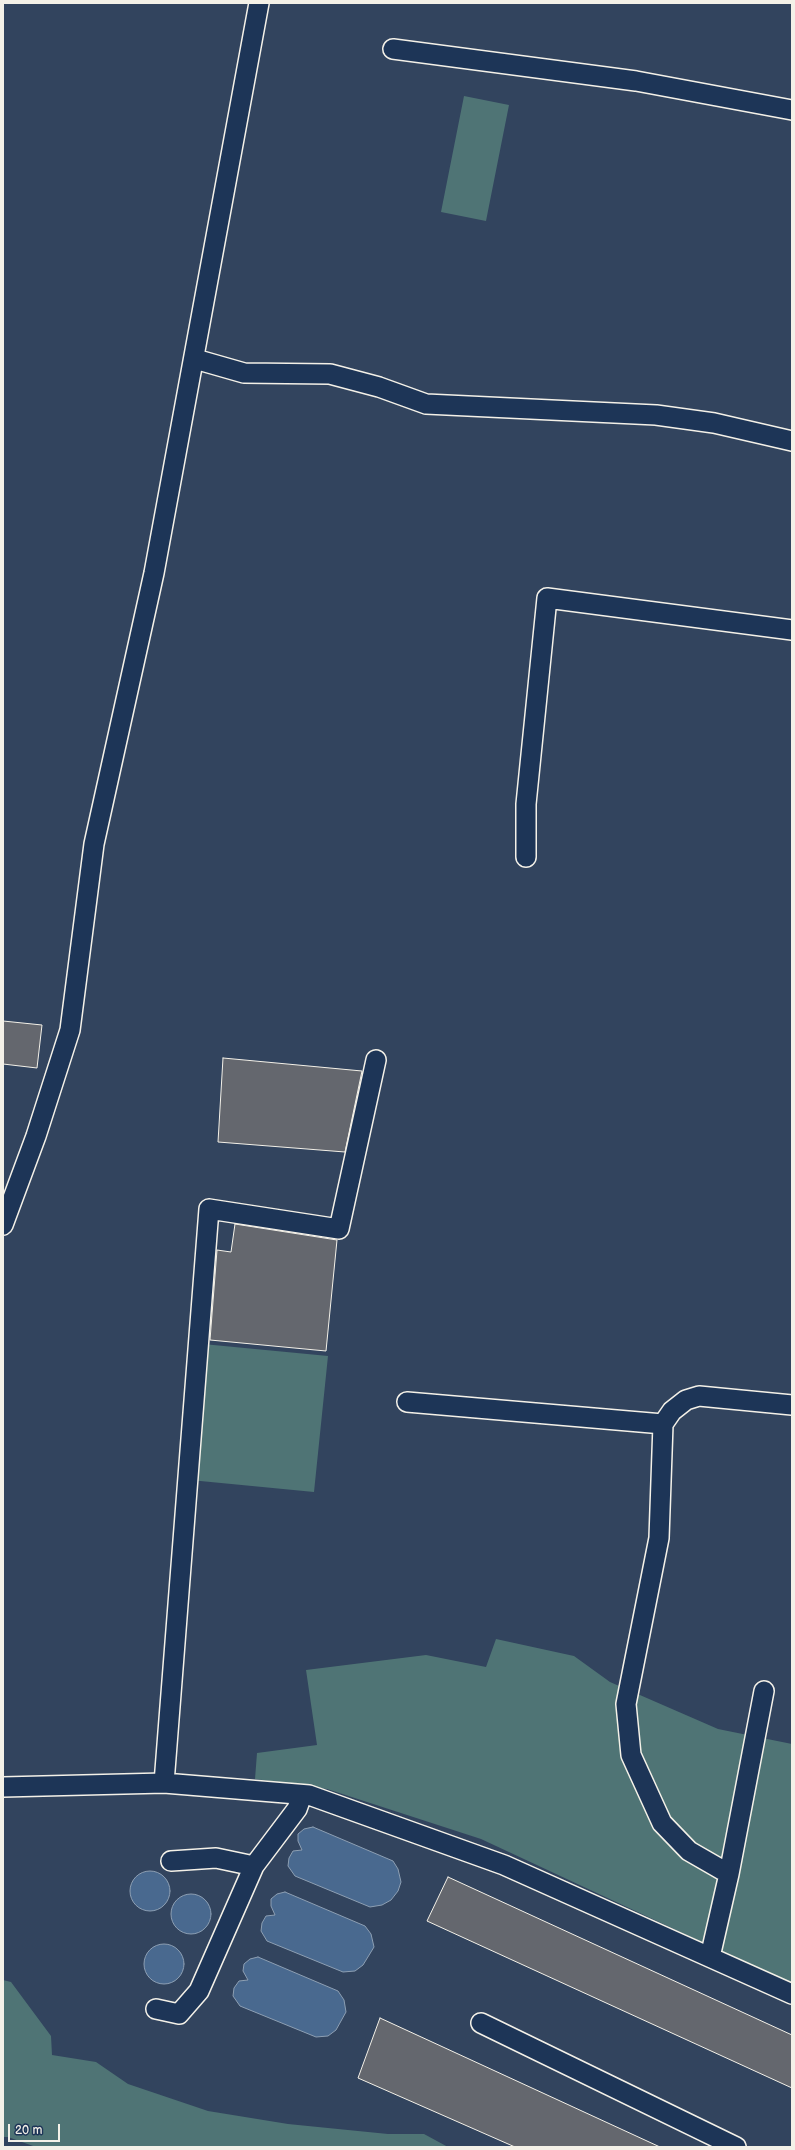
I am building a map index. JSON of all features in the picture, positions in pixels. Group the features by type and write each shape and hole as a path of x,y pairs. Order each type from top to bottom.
{"street":[{"path":"3,1226 36,1136 70,1030 94,844 154,573 195,359 259,3"},
{"path":"393,49 636,82 792,110"},
{"path":"195,359 244,373 330,374 379,386 426,404 656,416 714,423 792,441"},
{"path":"526,857 526,804 547,598 792,630"},
{"path":"164,1783 209,1209 339,1229 376,1060"},
{"path":"729,1874 689,1851 662,1823 631,1755 626,1704 659,1538 663,1424 672,1411 686,1400 699,1396 792,1405"},
{"path":"407,1402 663,1424"},
{"path":"710,1957 729,1874 764,1690"},
{"path":"3,1786 164,1783 309,1795 504,1865 792,1994"},
{"path":"156,2009 179,2014 199,1991 254,1866 297,1809 302,1794"},
{"path":"171,1861 216,1858 254,1866"},
{"path":"481,2023 736,2147"}],"green space":[{"path":"464,96 509,105 486,221 441,212"},
{"path":"203,1344 328,1356 314,1492 190,1480"},
{"path":"496,1639 574,1656 610,1682 718,1729 792,1744 792,1984 481,1839 327,1789 255,1779 257,1753 317,1745 306,1670 426,1655 486,1667"},
{"path":"3,1980 11,1982 51,2036 52,2055 96,2062 128,2084 208,2111 288,2124 388,2134 424,2134 448,2147 36,2147 8,2137 3,2137"}],"water":[{"path":"313,1827 393,1861 398,1869 401,1882 398,1891 391,1900 382,1905 370,1907 295,1876 288,1866 289,1858 293,1851 302,1850 298,1841 298,1834 304,1829"},
{"path":"154,1871 161,1874 167,1880 170,1891 169,1899 161,1908 154,1911 146,1911 139,1908 131,1899 130,1887 133,1880 142,1872"},
{"path":"285,1892 365,1926 371,1934 374,1947 363,1965 355,1971 343,1972 267,1941 261,1931 262,1923 266,1916 275,1915 271,1906 271,1899 277,1894"},
{"path":"195,1894 202,1897 208,1903 211,1914 210,1922 202,1931 195,1934 187,1934 180,1931 172,1922 171,1910 174,1903 183,1895"},
{"path":"168,1944 175,1947 181,1953 184,1964 183,1972 175,1981 168,1984 160,1984 153,1981 145,1972 144,1960 147,1953 156,1945"},
{"path":"258,1957 338,1991 344,2000 346,2012 336,2030 328,2036 316,2037 240,2006 233,1996 234,1988 239,1981 248,1980 243,1971 244,1964 250,1959"}],"building":[{"path":"3,1021 42,1025 37,1068 3,1064"},
{"path":"223,1058 362,1071 345,1152 218,1142"},
{"path":"235,1224 337,1240 326,1351 210,1340 217,1250 231,1252"},
{"path":"448,1877 792,2035 792,2088 427,1921"},
{"path":"380,2018 660,2147 515,2147 358,2078"}]}
